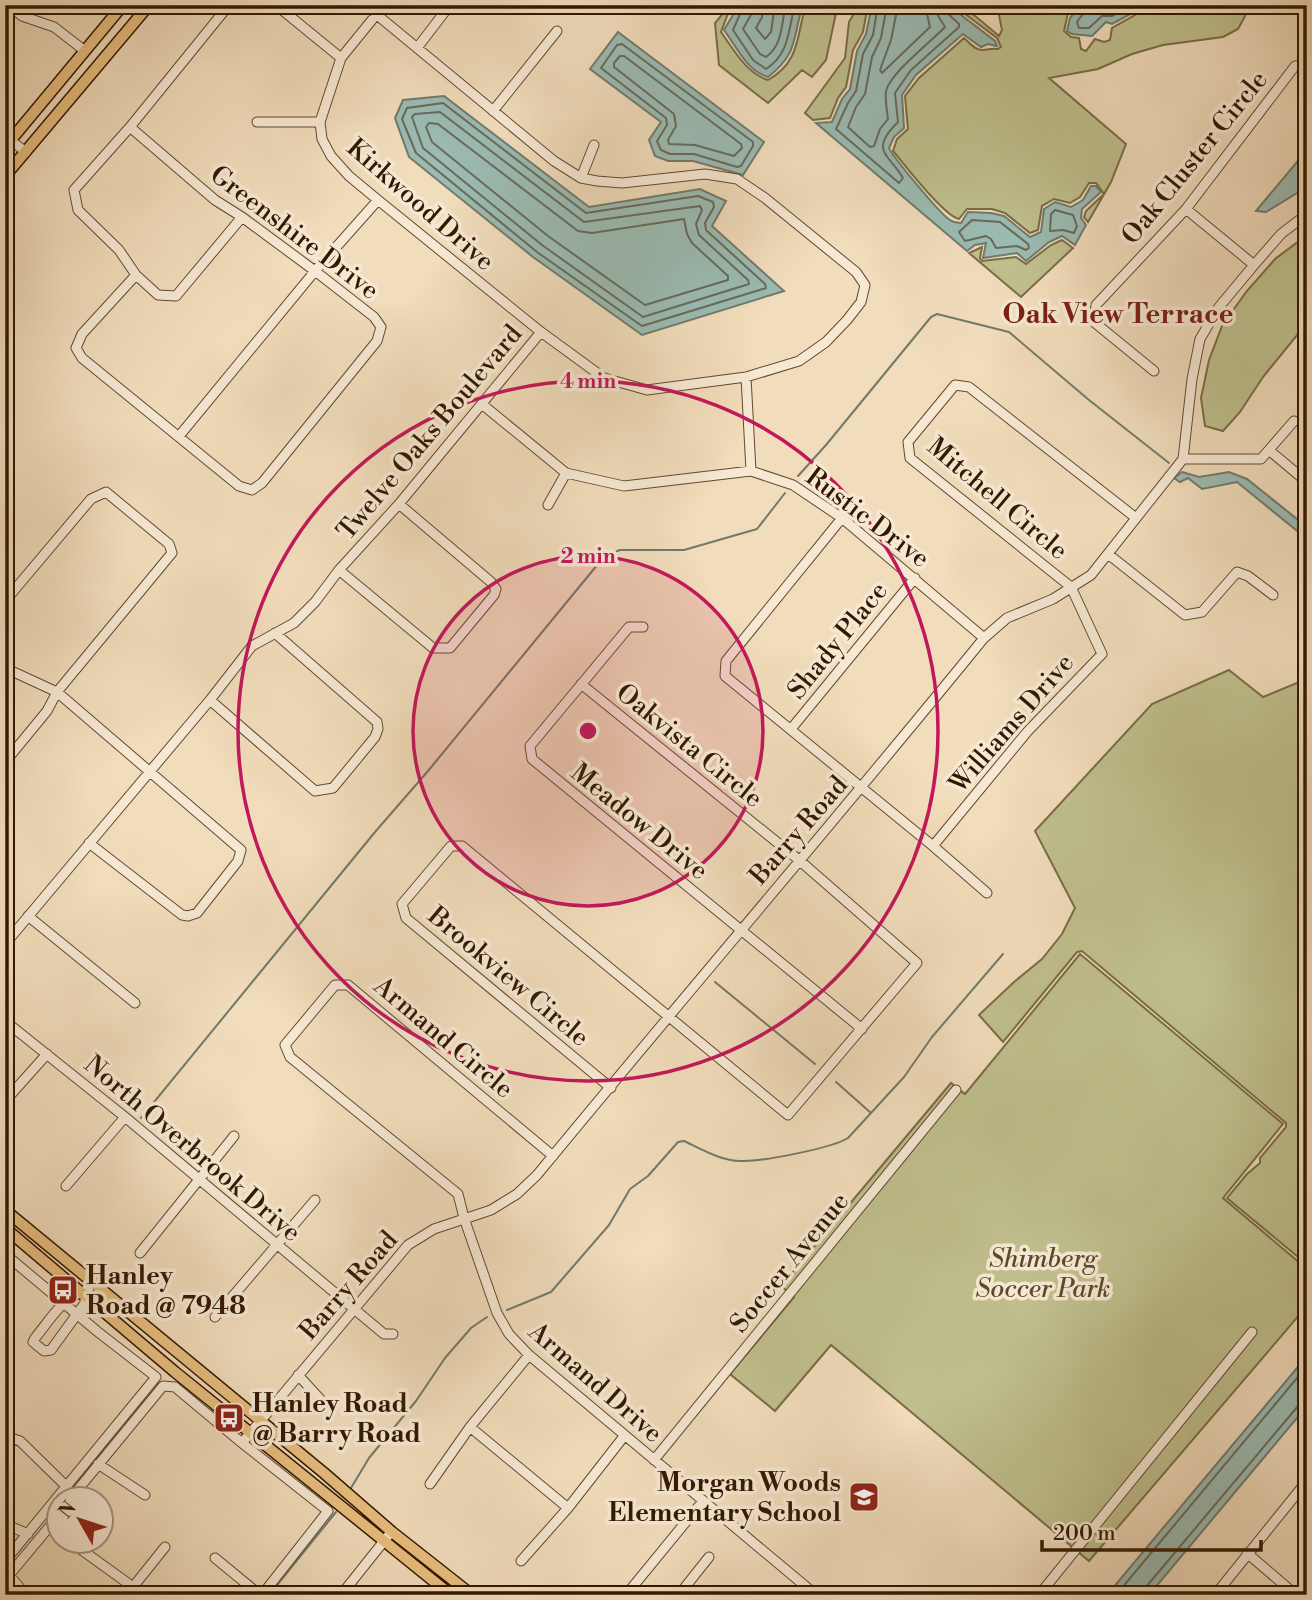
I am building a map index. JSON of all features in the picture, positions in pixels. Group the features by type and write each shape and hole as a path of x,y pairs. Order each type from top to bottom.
{"main road":[{"path":"7,141 124,5 139,18"},
{"path":"5,176 149,5"},
{"path":"5,1210 392,1532 472,1595"},
{"path":"5,1228 250,1433 450,1595"}],"street":[{"path":"9,5 22,16 54,27 85,51"},
{"path":"229,5 130,127 74,190 78,210 119,250 136,275 158,295 176,296 242,217"},
{"path":"276,5 341,58"},
{"name":"Twelve Oaks Boulevard","path":"5,944 210,700 252,646 294,623 308,609 338,570 399,504 541,332 604,378 648,390 747,377 799,361 826,342 861,302 866,285 856,272 765,198 737,179 705,174 622,183 581,178 554,161 365,5"},
{"path":"417,48 450,5"},
{"name":"Kirkwood Drive","path":"376,15 341,58 320,122 322,139 331,156 349,176 541,332"},
{"path":"493,111 557,31"},
{"name":"Oak Cluster Circle","path":"1154,372 1094,322 1096,305 1186,209 1295,66 1307,65"},
{"path":"257,122 320,122"},
{"name":"Greenshire Drive","path":"130,127 215,200 315,271 373,317 381,327 377,341 270,473 252,490 239,486 180,435 82,358 76,348 82,334 136,275"},
{"path":"7,141 26,152"},
{"path":"581,178 594,145"},
{"path":"180,435 315,271 378,200"},
{"path":"1186,209 1254,265"},
{"path":"1294,421 1261,459 1183,458 1192,379 1200,339 1219,307 1254,265 1281,234 1307,214"},
{"path":"747,377 751,471"},
{"name":"Mitchell Circle","path":"1071,587 910,457 908,442 955,385 969,387 1136,519"},
{"name":"Rustic Drive","path":"482,405 566,473 624,486 751,471 793,485 842,518 984,638"},
{"path":"1270,451 1307,482"},
{"name":"Barry Road","path":"242,1443 408,1245 434,1229 491,1210 517,1194 611,1088 984,638 1007,618 1053,599 1091,575 1183,458"},
{"path":"548,505 566,473"},
{"path":"5,601 91,499 106,492 169,544 172,553 57,692 47,711 5,762"},
{"path":"338,570 433,648 450,648 494,595 496,589 492,582 399,504"},
{"path":"842,518 726,661 725,676 987,893"},
{"path":"1108,554 1185,615 1202,612 1237,572 1248,576 1273,595"},
{"name":"Shady Place","path":"791,729 915,578"},
{"name":"Williams Drive","path":"933,846 1027,732 1102,654 1071,587"},
{"name":"Meadow Drive","path":"643,627 629,628 581,684 530,746 532,759 862,1029"},
{"path":"210,700 315,790 333,788 375,737 377,722 275,633"},
{"path":"5,668 57,692 241,850 238,861 197,913 188,916 182,915 89,843"},
{"name":"Oakvista Circle","path":"581,684 799,860 917,963 788,1115 669,1016"},
{"name":"Brookview Circle","path":"611,1088 405,918 402,904 450,846 462,846 669,1016"},
{"path":"28,916 135,1003"},
{"name":"Armand Circle","path":"464,1218 458,1194 290,1057 285,1045 335,985 348,985 553,1156"},
{"name":"North Overbrook Drive","path":"5,1021 125,1117 384,1334 393,1334"},
{"path":"5,1101 47,1054"},
{"name":"Soccer Avenue","path":"654,1460 956,1090"},
{"path":"66,1186 125,1117"},
{"path":"139,1253 234,1136"},
{"path":"215,1317 315,1200"},
{"name":"Armand Drive","path":"464,1218 497,1313 509,1334 529,1355 816,1595"},
{"path":"5,1254 156,1377 69,1484"},
{"path":"85,1293 85,1304 51,1350 44,1351 33,1342 72,1296 85,1293 93,1283"},
{"path":"1039,1595 1252,1332"},
{"path":"430,1484 470,1427 529,1355"},
{"path":"298,1375 331,1410"},
{"path":"83,1484 163,1386 175,1387 328,1511 261,1595 215,1558"},
{"path":"470,1427 568,1508"},
{"path":"521,1561 568,1508 625,1436"},
{"path":"5,1446 14,1439 20,1441 64,1484"},
{"path":"98,1464 145,1495"},
{"path":"1215,1595 1307,1481"},
{"path":"626,1595 703,1501"},
{"path":"5,1561 46,1512"},
{"path":"5,1524 28,1534"},
{"path":"26,1595 7,1577 46,1530"},
{"path":"341,1595 392,1532"},
{"path":"133,1587 165,1547"},
{"path":"1247,1553 1296,1595"},
{"path":"86,1554 141,1595"},
{"path":"687,1595 682,1591 709,1557"}],"green space":[{"path":"730,5 734,5 721,32 747,66 768,80 779,73 792,56 806,5 842,5 836,13 826,60 812,77 802,70 768,103 719,65 715,23"},
{"path":"859,5 868,5 863,32 853,50 846,87 830,118 813,120 805,113 845,58 849,22"},
{"path":"953,5 962,5 999,36 1002,30 997,5 1073,5 1068,13 1064,31 1071,37 1079,38 1081,49 1086,51 1095,39 1104,42 1110,40 1112,28 1153,5 1251,5 1238,29 1223,37 1163,45 1132,54 1098,69 1049,78 1126,144 1111,182 1088,222 1084,217 1086,211 1104,194 1096,183 1089,183 1080,197 1070,203 1054,199 1042,206 1038,230 1030,233 1005,213 992,209 967,209 959,219 952,216 893,151 897,139 908,129 905,96 919,78 964,38 979,50 1001,47 997,38"},
{"path":"1307,235 1307,323 1223,431 1205,426 1201,398 1209,360 1222,326 1246,292 1275,259"},
{"path":"1062,240 1073,248 1021,297 969,253 982,247 982,261 1016,257 1026,264"},
{"path":"1229,670 1263,697 1302,681 1307,676 1307,1259 1304,1262 1227,1198 1260,1163 1260,1158 1286,1127 1286,1123 1082,951 1077,952 1003,1042 979,1015 1042,959 1062,934 1075,908 1035,831 1152,704"},
{"name":"Shimberg Soccer Park","path":"1080,954 1283,1124 1223,1198 1307,1269 1307,1306 1089,1561 831,1345 775,1411 730,1374 794,1297 781,1286 951,1083 965,1094"}],"water":[{"path":"739,5 803,5 790,52 768,77 748,64 724,30"},
{"path":"872,5 948,5 995,41 997,46 988,44 981,47 963,34 916,75 902,95 904,128 894,137 889,148 917,185 952,221 961,223 968,212 991,213 1004,216 1030,237 1041,232 1044,209 1055,202 1071,207 1083,200 1091,186 1096,186 1101,192 1082,209 1081,218 1086,225 1075,245 1062,236 1049,242 1026,261 1017,253 983,258 986,243 975,245 967,251 816,123 832,122 842,99 850,89 857,51 866,34"},
{"path":"1081,5 1147,5 1112,24 1106,22 1092,36 1067,31 1070,18"},
{"path":"618,32 764,142 743,175 693,161 668,161 655,156 649,140 661,122 590,69"},
{"path":"444,96 589,207 700,189 726,201 712,226 784,291 642,335 533,257 409,157 395,118 403,100"},
{"path":"1307,150 1307,187 1266,212 1256,211"},
{"path":"1182,472 1199,477 1229,472 1247,479 1307,527 1307,539 1237,482 1202,489 1188,478 1180,482 1174,478"},
{"path":"1307,1356 1307,1406 1149,1595 1107,1595"}],"waterway":[{"path":"798,476 931,317 937,314 1009,332 1169,463"},
{"path":"141,1118 598,564 620,550 684,550 757,529 785,493"},
{"path":"507,1310 551,1292 609,1225 630,1189 648,1176 678,1142 684,1141 719,1157 741,1161 796,1154 848,1138 904,1077 932,1037 1003,954"},
{"path":"715,982 815,1064"},
{"path":"836,1082 871,1113"},
{"path":"351,1488 369,1458 416,1401 445,1358 471,1328 487,1317"},
{"path":"269,1595 336,1512"}],"place":[{"name":"Hanley Road @ 7948","path":"63,1290"},
{"name":"Hanley Road @ Barry Road","path":"229,1418"},
{"name":"Morgan Woods Elementary School","path":"864,1497"}],"district":[{"name":"Oak View Terrace","path":"1118,313"}]}
